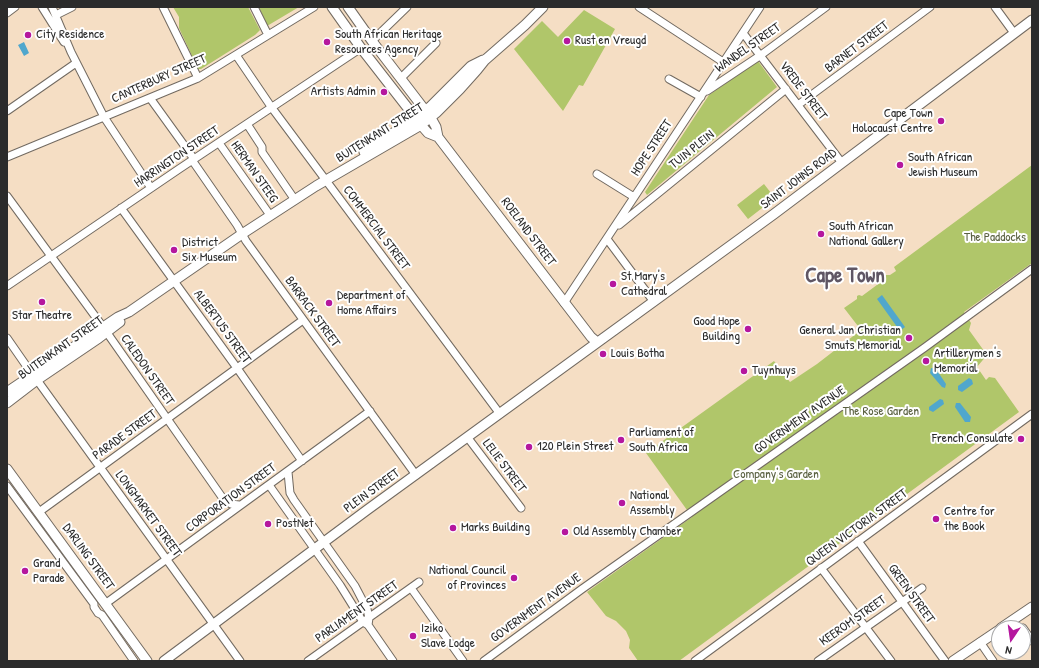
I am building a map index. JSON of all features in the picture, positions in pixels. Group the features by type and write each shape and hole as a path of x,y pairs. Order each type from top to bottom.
{"street":[{"path":"7,13 15,7"},
{"path":"42,7 71,52"},
{"path":"52,7 71,52 104,117 151,188"},
{"path":"56,15 72,7"},
{"path":"163,7 198,78"},
{"path":"254,7 268,35"},
{"name":"CANTERBURY STREET","path":"7,158 198,78 314,7"},
{"name":"ROELAND STREET","path":"332,7 361,48 418,122 428,133 438,137"},
{"name":"ROELAND STREET","path":"348,7 428,114 436,127 438,137 564,303 591,337 597,342"},
{"path":"372,41 407,7"},
{"name":"BUITENKANT STREET","path":"7,392 35,377 104,330 118,317 128,312 270,215 325,179 418,122 468,80 485,60 543,7"},
{"path":"639,7 723,62"},
{"name":"HOPE STREET","path":"564,303 760,7"},
{"name":"WANDEL STREET","path":"702,95 761,55 826,7"},
{"name":"BARNET STREET","path":"798,106 930,7"},
{"path":"995,7 1014,33"},
{"name":"SAINT JOHNS ROAD","path":"597,342 654,302 842,163 1032,20"},
{"name":"VREDE STREET","path":"743,33 842,163"},
{"path":"401,78 436,43"},
{"name":"HARRINGTON STREET","path":"7,286 361,48"},
{"name":"COMMERCIAL STREET","path":"236,55 272,108 500,414"},
{"path":"7,111 76,62"},
{"path":"669,79 702,95"},
{"name":"TUIN PLEIN","path":"613,230 786,89"},
{"name":"BARRACK STREET","path":"150,98 246,241 416,475"},
{"path":"247,124 262,147 262,152 295,200"},
{"name":"HERMAN STEEG","path":"219,143 270,215"},
{"path":"597,174 634,197"},
{"name":"CALEDON STREET","path":"7,196 224,500"},
{"name":"ALBERTUS STREET","path":"121,208 237,368 302,461"},
{"path":"607,239 654,302"},
{"name":"GOVERNMENT AVENUE","path":"484,661 1032,269"},
{"name":"PARADE STREET","path":"39,512 303,320"},
{"name":"LONGMARKET STREET","path":"7,338 99,468 240,661"},
{"name":"PLEIN STREET","path":"164,661 597,342"},
{"name":"BUITENKANT STREET","path":"7,403 35,377"},
{"name":"CORPORATION STREET","path":"105,604 370,411"},
{"name":"QUEEN VICTORIA STREET","path":"695,661 1032,414"},
{"name":"LELIE STREET","path":"468,438 521,508"},
{"name":"DARLING STREET","path":"7,469 146,660"},
{"path":"288,472 290,493 294,500 355,586 367,609"},
{"path":"269,485 393,661"},
{"path":"7,486 134,661"},
{"path":"220,520 224,510 224,500 239,506"},
{"name":"GREEN STREET","path":"858,541 945,661"},
{"path":"822,568 890,661"},
{"name":"PARLIAMENT STREET","path":"308,661 363,620 420,582"},
{"path":"411,588 463,661"},
{"name":"KEEROM STREET","path":"818,661 922,588"},
{"path":"363,620 367,609 374,603"},
{"path":"1013,620 1032,607"},
{"path":"953,661 991,635"},
{"path":"980,642 993,661"}],"green space":[{"path":"173,7 248,7 260,30 255,35 201,69 198,69 179,28 179,17"},
{"path":"259,7 299,7 267,26"},
{"path":"584,10 615,29 583,86 579,85 563,111 514,49 542,21 558,37"},
{"path":"758,61 777,87 647,195 645,192 709,95"},
{"name":"Company's Garden","path":"1032,165 1032,263 964,312 971,323 969,330 987,355 977,367 986,380 989,377 995,378 1019,412 679,661 638,661 629,648 630,640 626,631 616,621 606,616 587,592 692,517 646,453 774,361 790,382 817,364 861,330 844,308 857,299 857,296 862,296 885,279 886,275 890,275 896,271 894,267"},
{"path":"764,184 775,198 748,219 737,205"}],"water":[{"path":"24,42 29,53 24,56 18,45"},
{"path":"882,295 905,327 900,331 877,299"},
{"path":"931,368 936,369 946,384 945,388 942,387 930,373"},
{"path":"969,378 972,380 973,384 962,392 958,390 958,386"},
{"path":"940,399 943,400 944,404 933,412 929,410 929,407"},
{"path":"956,403 960,403 971,417 970,422 965,422 955,407"}],"place":[{"name":"City Residence","path":"28,35"},
{"name":"Rust en Vreugd","path":"567,41"},
{"name":"South African Heritage Resources Agency","path":"327,42"},
{"name":"Artists Admin","path":"384,92"},
{"name":"Cape Town Holocaust Centre","path":"941,121"},
{"name":"South African Jewish Museum","path":"900,165"},
{"name":"South African National Gallery","path":"821,234"},
{"name":"District Six Museum","path":"174,250"},
{"name":"St Mary's Cathedral","path":"613,284"},
{"name":"Star Theatre","path":"42,302"},
{"name":"Department of Home Affairs","path":"329,303"},
{"name":"Good Hope Building","path":"748,329"},
{"name":"General Jan Christian Smuts Memorial","path":"909,338"},
{"name":"Louis Botha","path":"603,354"},
{"name":"Artillerymen's Memorial","path":"926,361"},
{"name":"Tuynhuys","path":"744,371"},
{"name":"French Consulate","path":"1021,439"},
{"name":"Parliament of South Africa","path":"621,440"},
{"name":"120 Plein Street","path":"529,447"},
{"name":"National Assembly","path":"622,503"},
{"name":"Centre for the Book","path":"936,519"},
{"name":"PostNet","path":"268,524"},
{"name":"Marks Building","path":"453,528"},
{"name":"Old Assembly Chamber","path":"565,532"},
{"name":"Grand Parade","path":"25,571"},
{"name":"National Council of Provinces","path":"514,578"},
{"name":"Iziko Slave Lodge","path":"413,636"}],"district":[{"name":"Cape Town","path":"845,276"}],"park label":[{"name":"The Paddocks","path":"995,238"},
{"name":"The Rose Garden","path":"881,412"}]}
